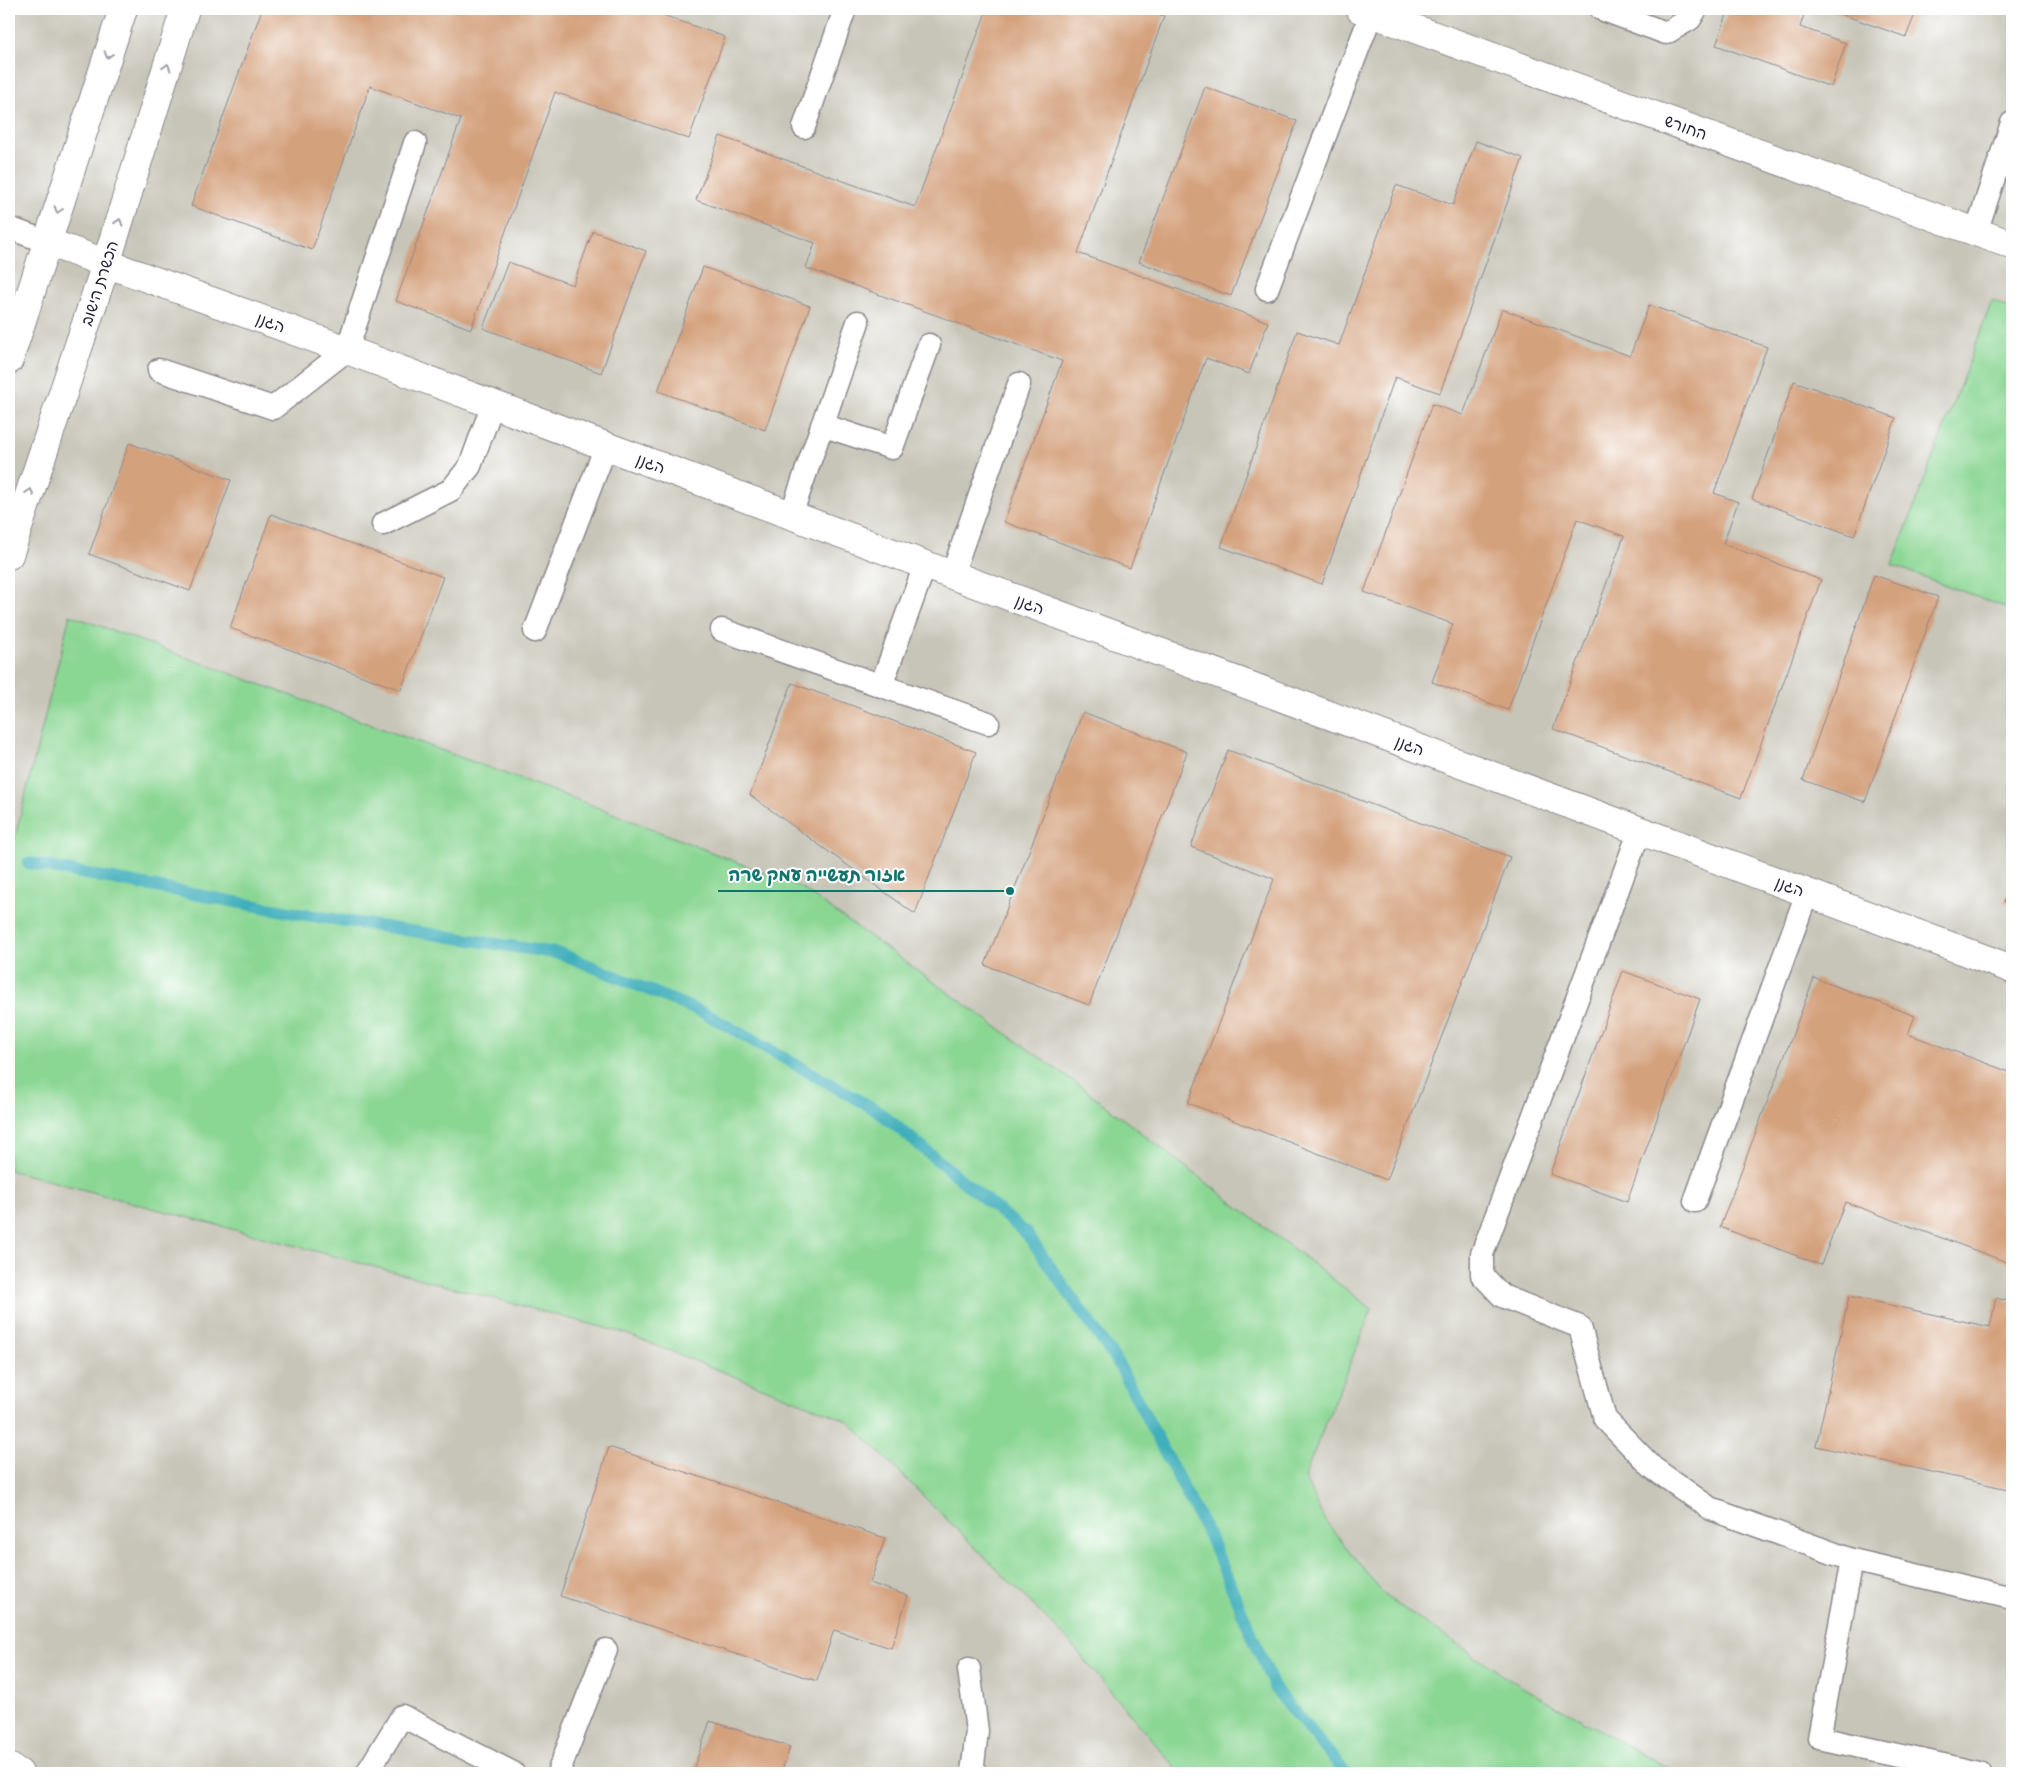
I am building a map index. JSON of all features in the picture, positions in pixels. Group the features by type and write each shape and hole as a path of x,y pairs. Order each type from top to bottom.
{"street":[{"path":"9,360 122,9"},
{"name":"הכשרת הישוב","path":"9,555 106,264 185,9"},
{"name":"החורש","path":"1368,10 2012,245"},
{"name":"הגנן","path":"47,242 348,350 2012,969"},
{"path":"9,1767 19,1773"}],"lane":[{"path":"804,127 844,9"},
{"path":"1601,9 1666,33 1690,20 1696,9"},
{"path":"1268,289 1368,10"},
{"path":"1976,232 2010,136"},
{"path":"159,370 273,408 348,350 415,143"},
{"path":"9,228 47,242"},
{"path":"791,515 858,322"},
{"path":"822,425 892,448 929,344"},
{"path":"952,575 1018,384"},
{"path":"383,524 451,490 470,466 493,404"},
{"path":"535,631 606,446"},
{"path":"881,686 925,565"},
{"path":"722,630 988,724"},
{"path":"1640,830 1482,1254 1482,1274 1502,1296 1580,1327 1606,1419 1653,1468 1711,1509 1852,1560 2012,1598"},
{"path":"1695,1201 1807,893"},
{"path":"1852,1560 1819,1738 1980,1773"},
{"path":"558,1773 606,1650"},
{"path":"969,1669 977,1731 972,1773"},
{"path":"367,1773 402,1716 513,1773"}],"shaded area":[{"path":"9,9 2012,9 2012,1773 9,1773"}],"green space":[{"path":"1992,301 2012,309 2012,610 1892,565"},
{"path":"70,615 594,806 800,887 1080,1086 1372,1309 1304,1477 1324,1519 1385,1596 1524,1688 1668,1768 1683,1773 1180,1773 1066,1638 848,1421 624,1333 9,1170 9,861"}],"building":[{"path":"262,9 659,9 657,13 725,37 689,139 555,92 471,329 396,301 461,119 370,86 312,250 191,206"},
{"path":"987,9 1145,9 1164,16 1078,253 1268,322 1249,374 1206,358 1130,568 1004,522 1062,361 806,268 815,243 696,200 720,136 915,207"},
{"path":"1729,9 1806,9 1800,27 1846,43 1831,87 1716,45"},
{"path":"1826,9 1917,9 1906,37"},
{"path":"1205,87 1297,121 1231,296 1139,262"},
{"path":"1476,141 1523,158 1440,393 1395,377 1322,584 1221,547 1297,331 1339,345 1396,185 1453,205"},
{"path":"593,231 646,251 601,373 483,328 508,262 573,285"},
{"path":"703,267 810,306 765,430 658,391"},
{"path":"1649,305 1767,347 1714,493 1738,502 1723,544 1821,580 1741,798 1553,729 1624,536 1577,519 1508,710 1432,682 1453,624 1364,592 1432,404 1463,415 1502,309 1630,356"},
{"path":"1794,381 1896,418 1854,536 1752,499"},
{"path":"129,443 231,480 190,591 89,554"},
{"path":"271,514 443,577 401,690 230,628"},
{"path":"1874,575 1938,597 1865,802 1803,780"},
{"path":"792,683 976,752 915,914 750,795"},
{"path":"1083,712 1187,752 1089,1005 985,965"},
{"path":"1228,750 1510,857 1387,1180 1188,1103 1274,879 1191,847"},
{"path":"2012,879 2012,905 2004,902"},
{"path":"1623,971 1700,999 1627,1202 1550,1174"},
{"path":"1814,978 1915,1016 1908,1034 2012,1073 2012,1264 1845,1202 1821,1265 1720,1227"},
{"path":"1849,1296 1990,1327 1996,1298 2012,1302 2012,1490 1816,1446"},
{"path":"609,1447 885,1538 870,1583 908,1596 891,1648 834,1630 817,1681 560,1596"},
{"path":"710,1721 790,1747 781,1773 692,1773"}],"waterway":[{"path":"28,863 300,914 562,954 706,1014 878,1111 1027,1234 1118,1363 1212,1542 1275,1689 1346,1773"}],"place":[{"name":"אזור תעשייה עמק שרה","path":"1010,891"}]}
